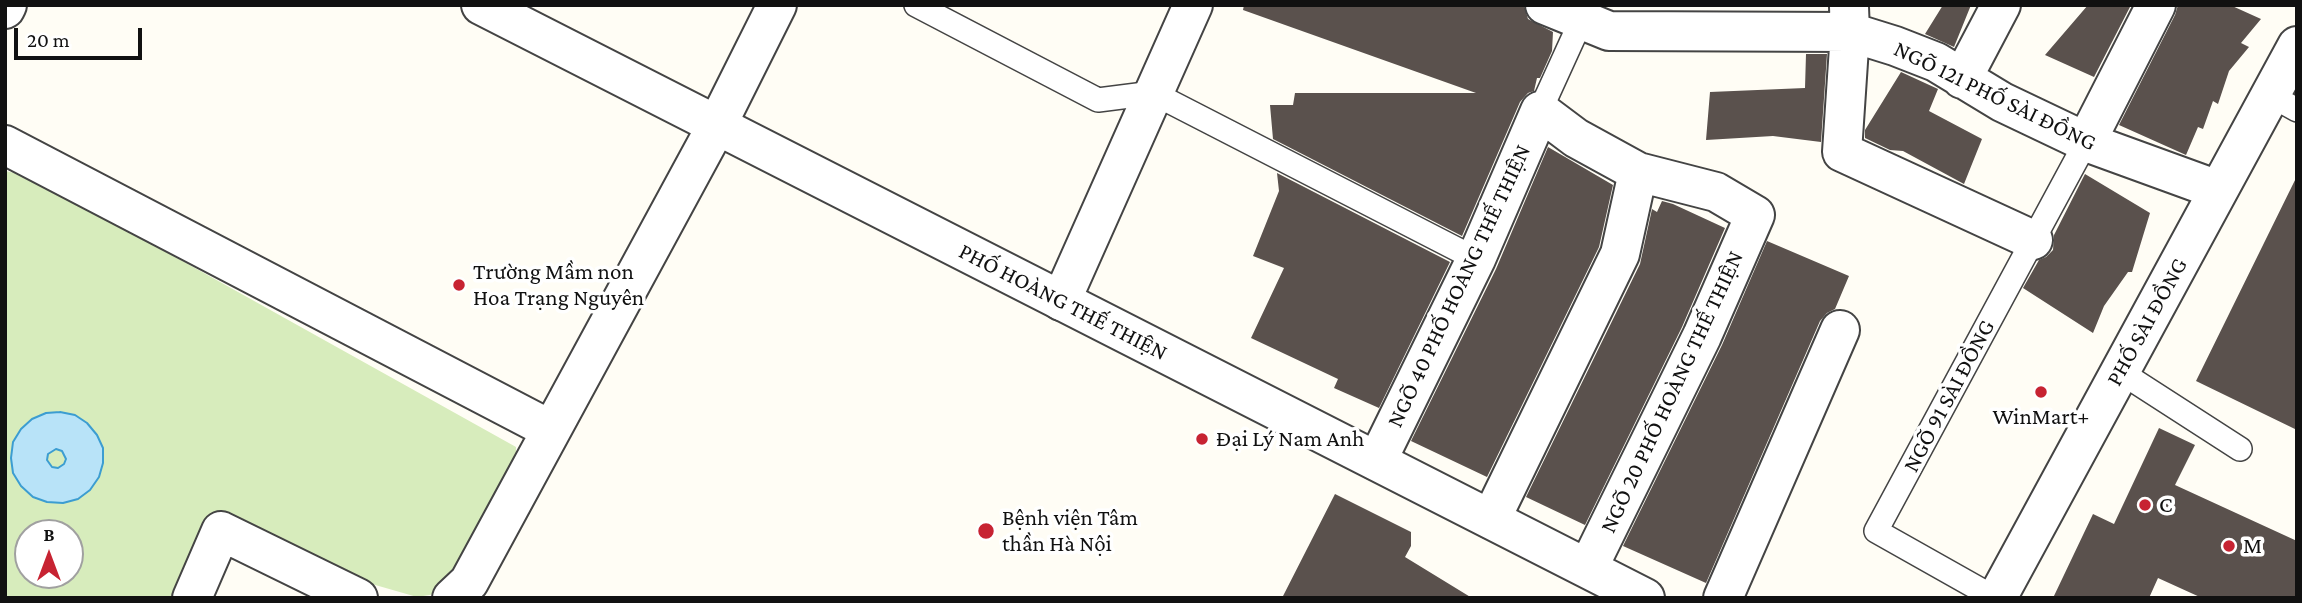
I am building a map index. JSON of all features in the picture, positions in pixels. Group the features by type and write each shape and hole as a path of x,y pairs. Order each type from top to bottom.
{"street":[{"name":"PHỐ HOÀNG THẾ THIỆN","path":"481,5 1645,598"},
{"path":"452,598 469,582 717,125 776,5"},
{"path":"1061,301 1193,5"},
{"name":"NGÕ 121 PHỐ SÀI ĐỒNG","path":"1545,5 1609,31 1849,19 1895,46 1936,62 2002,103 2086,142 2218,190"},
{"path":"1962,79 2001,5"},
{"path":"2086,142 2156,5"},
{"path":"1849,19 1842,152 2033,240"},
{"name":"PHỐ SÀI ĐỒNG","path":"1996,598 2218,190 2283,102 2297,46"},
{"path":"1491,519 1620,254 1638,172 1576,138 1541,111"},
{"name":"NGÕ 40 PHỐ HOÀNG THẾ THIỆN","path":"1377,461 1476,259 1541,111"},
{"path":"5,145 551,430"},
{"name":"NGÕ 20 PHỐ HOÀNG THẾ THIỆN","path":"1588,568 1702,336 1755,215 1716,192 1638,172"},
{"path":"1723,598 1840,330"},
{"path":"192,598 221,531 358,598"}],"lane":[{"path":"916,5 1098,100 1153,93 1476,259"},
{"path":"1541,111 1581,21"},
{"name":"NGÕ 91 SÀI ĐỒNG","path":"1996,598 1876,531 2086,142"},
{"path":"2119,371 2240,449"}],"green space":[{"path":"5,171 30,176 516,447 516,475 448,592 417,597 351,578 239,519 187,598 5,598"}],"water":[{"path":"46,413 75,415 87,423 103,448 99,477 90,490 78,499 63,503 47,502 33,497 21,486 13,473 13,442 21,429 32,419","holes":["56,449 62,451 66,459 64,464 58,468 52,467 47,460 48,454"]}],"building":[{"path":"1244,5 1524,5 1528,19 1553,32 1552,51 1540,78 1537,78 1534,91 1528,93 1520,102 1462,236 1273,139 1270,105 1293,105 1295,93 1476,93 1243,10"},
{"path":"1943,5 1971,5 1954,47 1925,34"},
{"path":"2088,5 2131,5 2094,77 2045,55"},
{"path":"2178,5 2230,5 2261,19 2241,43 2249,47 2229,71 2218,104 2213,101 2203,129 2198,127 2186,155 2119,125"},
{"path":"1806,54 1827,54 1821,142 1773,136 1706,140 1710,92 1805,88"},
{"path":"1901,72 1938,89 1929,111 1982,139 1964,184 1903,151 1890,150 1865,138 1865,130"},
{"path":"1548,147 1613,185 1599,247 1487,477 1411,441 1496,269"},
{"path":"1277,173 1450,262 1379,408 1334,388 1338,379 1251,338 1284,268 1253,256 1279,191"},
{"path":"2085,174 2150,213 2132,272 2128,272 2104,306 2093,333 2023,288 2039,260 2053,250 2054,235"},
{"path":"2297,176 2297,430 2196,381"},
{"path":"1662,201 1725,228 1682,327 1585,525 1526,497 1640,264 1652,209 1657,212"},
{"path":"1767,241 1849,276 1835,309 1820,321 1706,583 1623,546 1722,345"},
{"path":"2159,428 2195,445 2175,485 2297,541 2297,598 2202,598 2158,578 2149,598 2053,598 2093,514 2114,524"},
{"path":"1335,494 1411,532 1411,546 1405,557 1472,598 1282,598"}],"place":[{"name":"Trường Mầm non Hoa Trạng Nguyên","path":"459,285"},
{"name":"WinMart+","path":"2041,392"},
{"name":"Đại Lý Nam Anh","path":"1202,439"},
{"name":"C","path":"2145,505"},
{"name":"Bệnh viện Tâm thần Hà Nội","path":"986,531"},
{"name":"M","path":"2229,546"}]}
